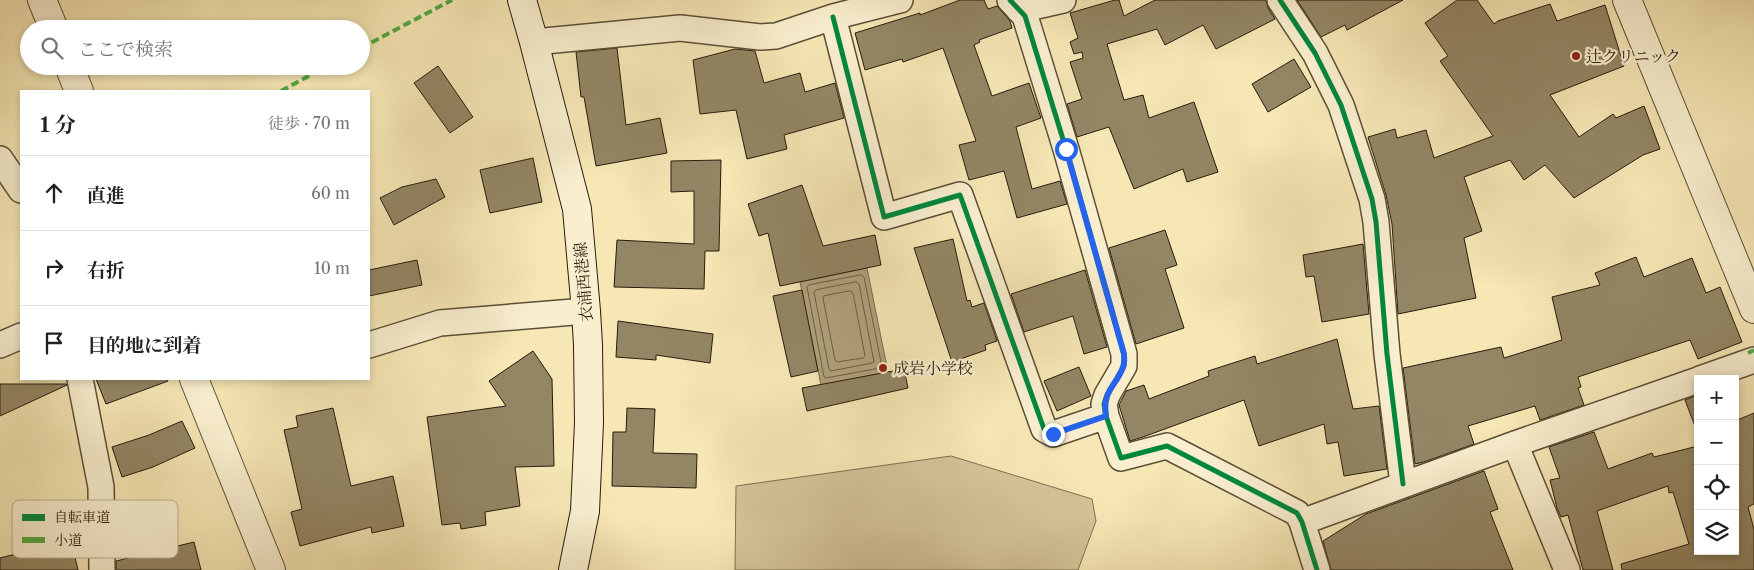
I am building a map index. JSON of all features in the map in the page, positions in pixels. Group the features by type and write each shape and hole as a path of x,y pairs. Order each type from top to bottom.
{"street":[{"path":"42,0 50,20"},
{"name":"衣浦西港線","path":"522,0 577,209 588,345 589,423 584,511 573,570"},
{"path":"534,42 680,28 760,37 776,36 833,17 900,0"},
{"path":"1014,5 1063,0"},
{"path":"1280,0 1315,54 1341,104 1372,198 1376,222 1387,354 1403,484"},
{"path":"1627,0 1754,310"},
{"path":"1014,5 1025,16 1066,149 1124,354 1124,366 1107,395 1104,404 1106,416 1121,458 1167,446 1297,513 1302,522 1317,570"},
{"path":"833,17 884,216 960,195 1044,429 1053,434 1106,416"},
{"path":"73,75 79,90"},
{"path":"0,159 20,189"},
{"path":"370,345 440,323 586,311"},
{"path":"0,345 20,336"},
{"path":"1711,375 1754,360"},
{"path":"80,380 100,487 100,500"},
{"path":"194,380 271,570"},
{"path":"1302,522 1403,484 1694,381"},
{"path":"1515,444 1567,570"}],"shaded area":[{"path":"951,456 1092,499 1096,521 1078,570 735,570 736,486"}],"water":[{"path":"867,268 888,372 821,385 800,282"}],"building":[{"path":"960,0 984,0 988,9 997,6 1010,21 1012,28 979,40 980,42 974,45 992,96 1029,83 1041,118 1016,127 1032,189 1060,181 1067,204 1017,218 1004,171 969,180 959,145 976,141 943,48 903,62 902,59 865,70 855,33 920,13 920,15"},
{"path":"1119,0 1124,16 1155,0 1266,0 1268,8 1275,19 1216,49 1203,25 1165,45 1157,29 1107,44 1124,100 1143,95 1149,118 1194,102 1218,172 1187,182 1183,169 1134,189 1109,127 1077,137 1067,104 1082,99 1070,62 1083,58 1082,52 1074,54 1070,42 1078,38 1070,13"},
{"path":"1297,0 1403,0 1347,30 1345,25 1321,37"},
{"path":"1457,0 1477,0 1494,24 1550,4 1557,21 1605,5 1624,66 1550,95 1579,137 1613,114 1616,118 1644,106 1660,149 1643,155 1574,198 1545,165 1524,180 1510,160 1464,177 1482,231 1464,238 1476,298 1398,314 1392,224 1386,195 1368,137 1395,129 1397,138 1426,130 1434,158 1493,136 1440,61 1448,56 1425,23"},
{"path":"617,48 626,125 660,118 667,153 596,166 584,97 581,97 576,52"},
{"path":"735,49 755,51 764,83 800,73 805,92 835,83 844,118 784,135 787,149 747,159 736,110 700,114 693,60"},
{"path":"1294,59 1311,87 1268,112 1252,84"},
{"path":"438,66 473,117 450,133 414,83"},
{"path":"533,158 542,202 490,213 480,170"},
{"path":"721,160 719,251 705,251 704,289 614,287 617,240 694,244 694,191 671,192 671,161"},
{"path":"436,179 445,197 394,225 380,198 402,187"},
{"path":"802,185 823,246 875,235 881,265 780,286 768,233 759,236 748,204"},
{"path":"1165,230 1177,265 1165,269 1184,328 1136,344 1109,248"},
{"path":"953,239 967,301 970,300 972,307 984,303 997,341 985,345 986,350 952,362 914,248"},
{"path":"1363,244 1369,314 1322,322 1314,276 1306,277 1303,255"},
{"path":"1636,257 1644,277 1692,258 1706,293 1720,287 1742,342 1698,359 1690,340 1578,377 1581,387 1578,388 1584,405 1540,420 1535,406 1468,426 1474,444 1415,464 1403,368 1501,347 1504,358 1562,340 1552,297 1600,285 1595,273"},
{"path":"417,260 422,285 370,296 370,270"},
{"path":"1085,270 1107,347 1084,354 1073,316 1024,332 1011,294"},
{"path":"802,290 818,371 791,377 773,296"},
{"path":"618,321 713,334 710,363 656,355 656,360 616,357"},
{"path":"1337,339 1353,409 1379,406 1387,469 1344,476 1338,442 1327,444 1324,424 1259,446 1244,400 1130,441 1119,405 1126,391 1144,385 1149,399 1209,376 1208,371 1255,356 1257,364"},
{"path":"533,351 552,379 554,466 515,467 520,506 485,512 486,525 461,529 460,523 442,525 427,417 506,406 489,381"},
{"path":"1079,367 1091,396 1057,411 1044,381"},
{"path":"904,369 908,388 807,411 802,388"},
{"path":"96,380 168,381 106,404"},
{"path":"0,384 66,384 67,385 0,416"},
{"path":"1694,397 1694,424 1685,400"},
{"path":"333,408 351,486 393,476 404,526 372,533 371,527 300,546 291,512 302,509 284,430 298,427 296,416"},
{"path":"627,408 655,409 653,453 697,454 696,488 612,486 613,432 626,432"},
{"path":"1754,413 1754,504 1748,507 1754,529 1754,570 1622,570 1621,564 1689,544 1673,492 1669,493 1668,486 1597,511 1613,570 1583,570 1568,515 1561,517 1557,508 1550,480 1560,478 1549,447 1594,432 1608,469 1652,453 1654,457 1694,447 1694,555 1739,555 1739,419"},
{"path":"182,421 195,448 153,467 122,477 112,447 149,435"},
{"path":"1484,471 1498,509 1490,512 1513,570 1331,570 1323,541 1366,514"},
{"path":"194,542 201,570 116,570 116,561 128,558 178,558 178,546"},
{"path":"12,555 12,558 75,558 78,570 0,570 0,558"}],"marked path":[{"path":"370,43 452,0"},
{"path":"283,90 310,75"},
{"path":"1748,353 1754,350"}],"cycle path":[{"path":"1010,0 1025,16 1066,149 1124,354 1124,366 1107,395 1104,404 1106,416 1121,458 1167,446 1297,513 1302,522 1317,570"},
{"path":"1280,0 1315,53 1341,105 1372,199 1376,222 1387,354 1403,484"},
{"path":"833,17 884,217 960,195 1044,429 1053,434 1106,416"}],"place":[{"name":"辻クリニック","path":"1576,56"},
{"name":"成岩小学校","path":"883,368"}],"route":[{"path":"1053,434 1106,416 1104,404 1107,395 1124,366 1124,354 1066,149"}]}
